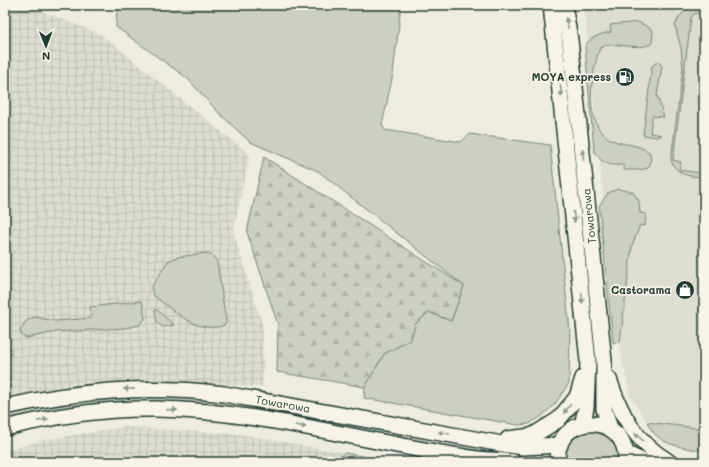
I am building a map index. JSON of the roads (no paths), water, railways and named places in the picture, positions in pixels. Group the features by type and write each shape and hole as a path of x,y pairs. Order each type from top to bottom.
{"street":[{"name":"Towarowa","path":"551,5 588,361 586,408 582,425"},
{"name":"Towarowa","path":"564,5 570,40 604,361 604,410 610,428"},
{"path":"483,440 519,439 532,436 558,420 577,397 588,361"},
{"path":"604,361 617,405 633,431 669,462"},
{"name":"Towarowa","path":"5,407 98,391 134,389 201,391 523,447 560,446"},
{"name":"Towarowa","path":"5,428 54,418 89,413 127,409 176,410 276,421 466,457 513,462"},
{"path":"558,462 560,446 568,432 582,425 601,424 618,434 624,443 627,458 644,462"},
{"path":"466,457 481,462"}],"place":[{"name":"MOYA express","path":"625,77"},
{"name":"Castorama","path":"685,290"}]}
